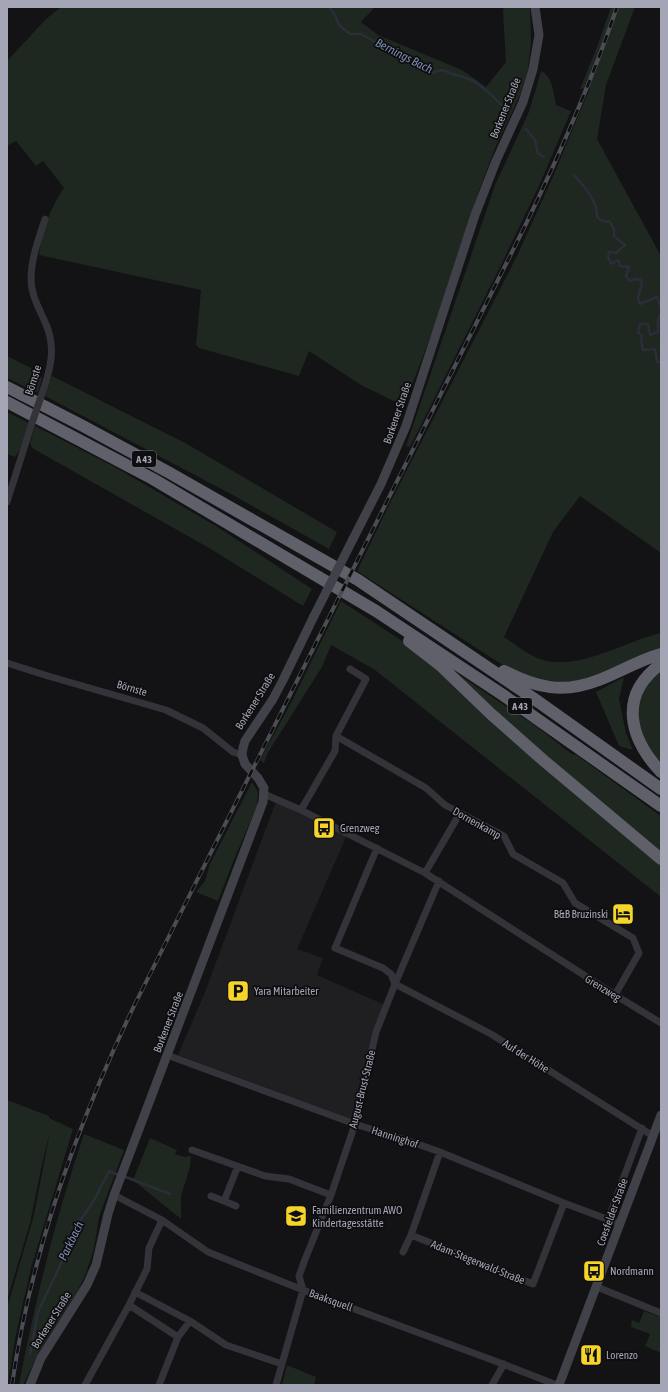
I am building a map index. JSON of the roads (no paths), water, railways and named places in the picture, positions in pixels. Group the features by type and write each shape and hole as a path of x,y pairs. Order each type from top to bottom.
{"highway":[{"name":"A 43","path":"7,387 83,426 358,580 545,707 661,789"},
{"name":"A 43","path":"7,402 153,479 376,611 503,694 661,806"},
{"path":"376,611 402,638 412,643 440,665 491,714 543,760 661,859"},
{"path":"459,649 515,677 542,687 571,688 598,680 649,657 661,654"},
{"path":"661,664 649,672 639,686 634,699 632,712 637,738 644,752 661,772"}],"street":[{"name":"Borkener Straße","path":"242,754 245,741 273,699 384,477 406,426 475,215 496,161 523,102 533,69 539,35 535,7"},
{"name":"Börnste","path":"7,502 52,363 51,342 46,324 35,304 31,279 36,250 45,219"},
{"name":"Börnste","path":"7,663 166,710 203,728 233,752 242,754"},
{"path":"301,810 335,751 336,736 366,679 350,669"},
{"name":"Dornenkamp","path":"336,736 426,788 445,805 504,836 513,854 563,883 575,903 633,938 639,953 615,995"},
{"path":"242,754 245,764 258,778 264,788 264,794"},
{"name":"Borkener Straße","path":"30,1385 41,1358 90,1279 96,1265 114,1195 260,812 264,794"},
{"name":"Grenzweg","path":"264,794 301,810 426,873 661,1023"},
{"path":"426,873 460,813"},
{"path":"377,848 336,948 383,968 391,974 395,984"},
{"name":"August-Brust-Straße","path":"276,1385 303,1290 299,1276 355,1124 376,1032 439,881"},
{"name":"Auf der Höhe","path":"395,984 491,1034 653,1136"},
{"name":"Hanninghof","path":"167,1056 355,1124 440,1152 564,1203 620,1224"},
{"name":"Coesfelder Straße","path":"558,1385 661,1115"},
{"name":"Coesfelder Straße","path":"608,1220 642,1128"},
{"path":"192,1150 265,1176 289,1179 330,1195"},
{"path":"403,1252 411,1235 440,1152"},
{"path":"224,1201 238,1166"},
{"name":"Baaksquell","path":"114,1195 162,1220 208,1252 303,1290 558,1385"},
{"path":"211,1196 236,1206"},
{"name":"Adam-Stegerwald-Straße","path":"411,1235 533,1284 564,1203"},
{"path":"85,1385 129,1305 146,1269 150,1248 162,1220"},
{"path":"597,1286 661,1313"},
{"path":"135,1292 190,1321 226,1345 282,1364"},
{"path":"129,1305 178,1337"},
{"path":"159,1385 178,1337 190,1321"},
{"path":"492,1385 504,1364"}],"waterway":[{"name":"Bernings Bach","path":"329,7 335,15 339,25 350,34 361,34 397,54 423,64 433,73 443,70 474,81 506,109"},
{"name":"Bernings Bach","path":"526,129 535,140 538,154 544,157"},
{"name":"Bernings Bach","path":"574,175 593,200 597,211 597,217 602,221 610,222 614,229 614,236 625,245 616,253 609,252 608,257 611,264 618,260 620,266 629,267 626,276 630,281 636,279 641,280 642,285 638,299 640,304 657,297 661,308"},
{"name":"Bernings Bach","path":"661,314 658,319 658,332 650,335 648,324 640,324 638,333 642,335 641,340 643,350 655,349 657,362 661,362"},
{"name":"Parkbach","path":"30,1354 38,1312 59,1268 75,1228 93,1202 109,1171 119,1175"},
{"name":"Parkbach","path":"123,1176 170,1194"}],"railway":[{"path":"12,1385 20,1335 31,1287 58,1191 93,1098 113,1052 134,1006 524,228 574,119 617,7"}],"place":[{"name":"Grenzweg","path":"324,828"},
{"name":"B&B Bruzinski","path":"623,914"},
{"name":"Yara Mitarbeiter","path":"238,991"},
{"name":"Familienzentrum AWO Kindertagesstätte","path":"296,1216"},
{"name":"Nordmann","path":"594,1271"},
{"name":"Lorenzo","path":"591,1355"}]}
